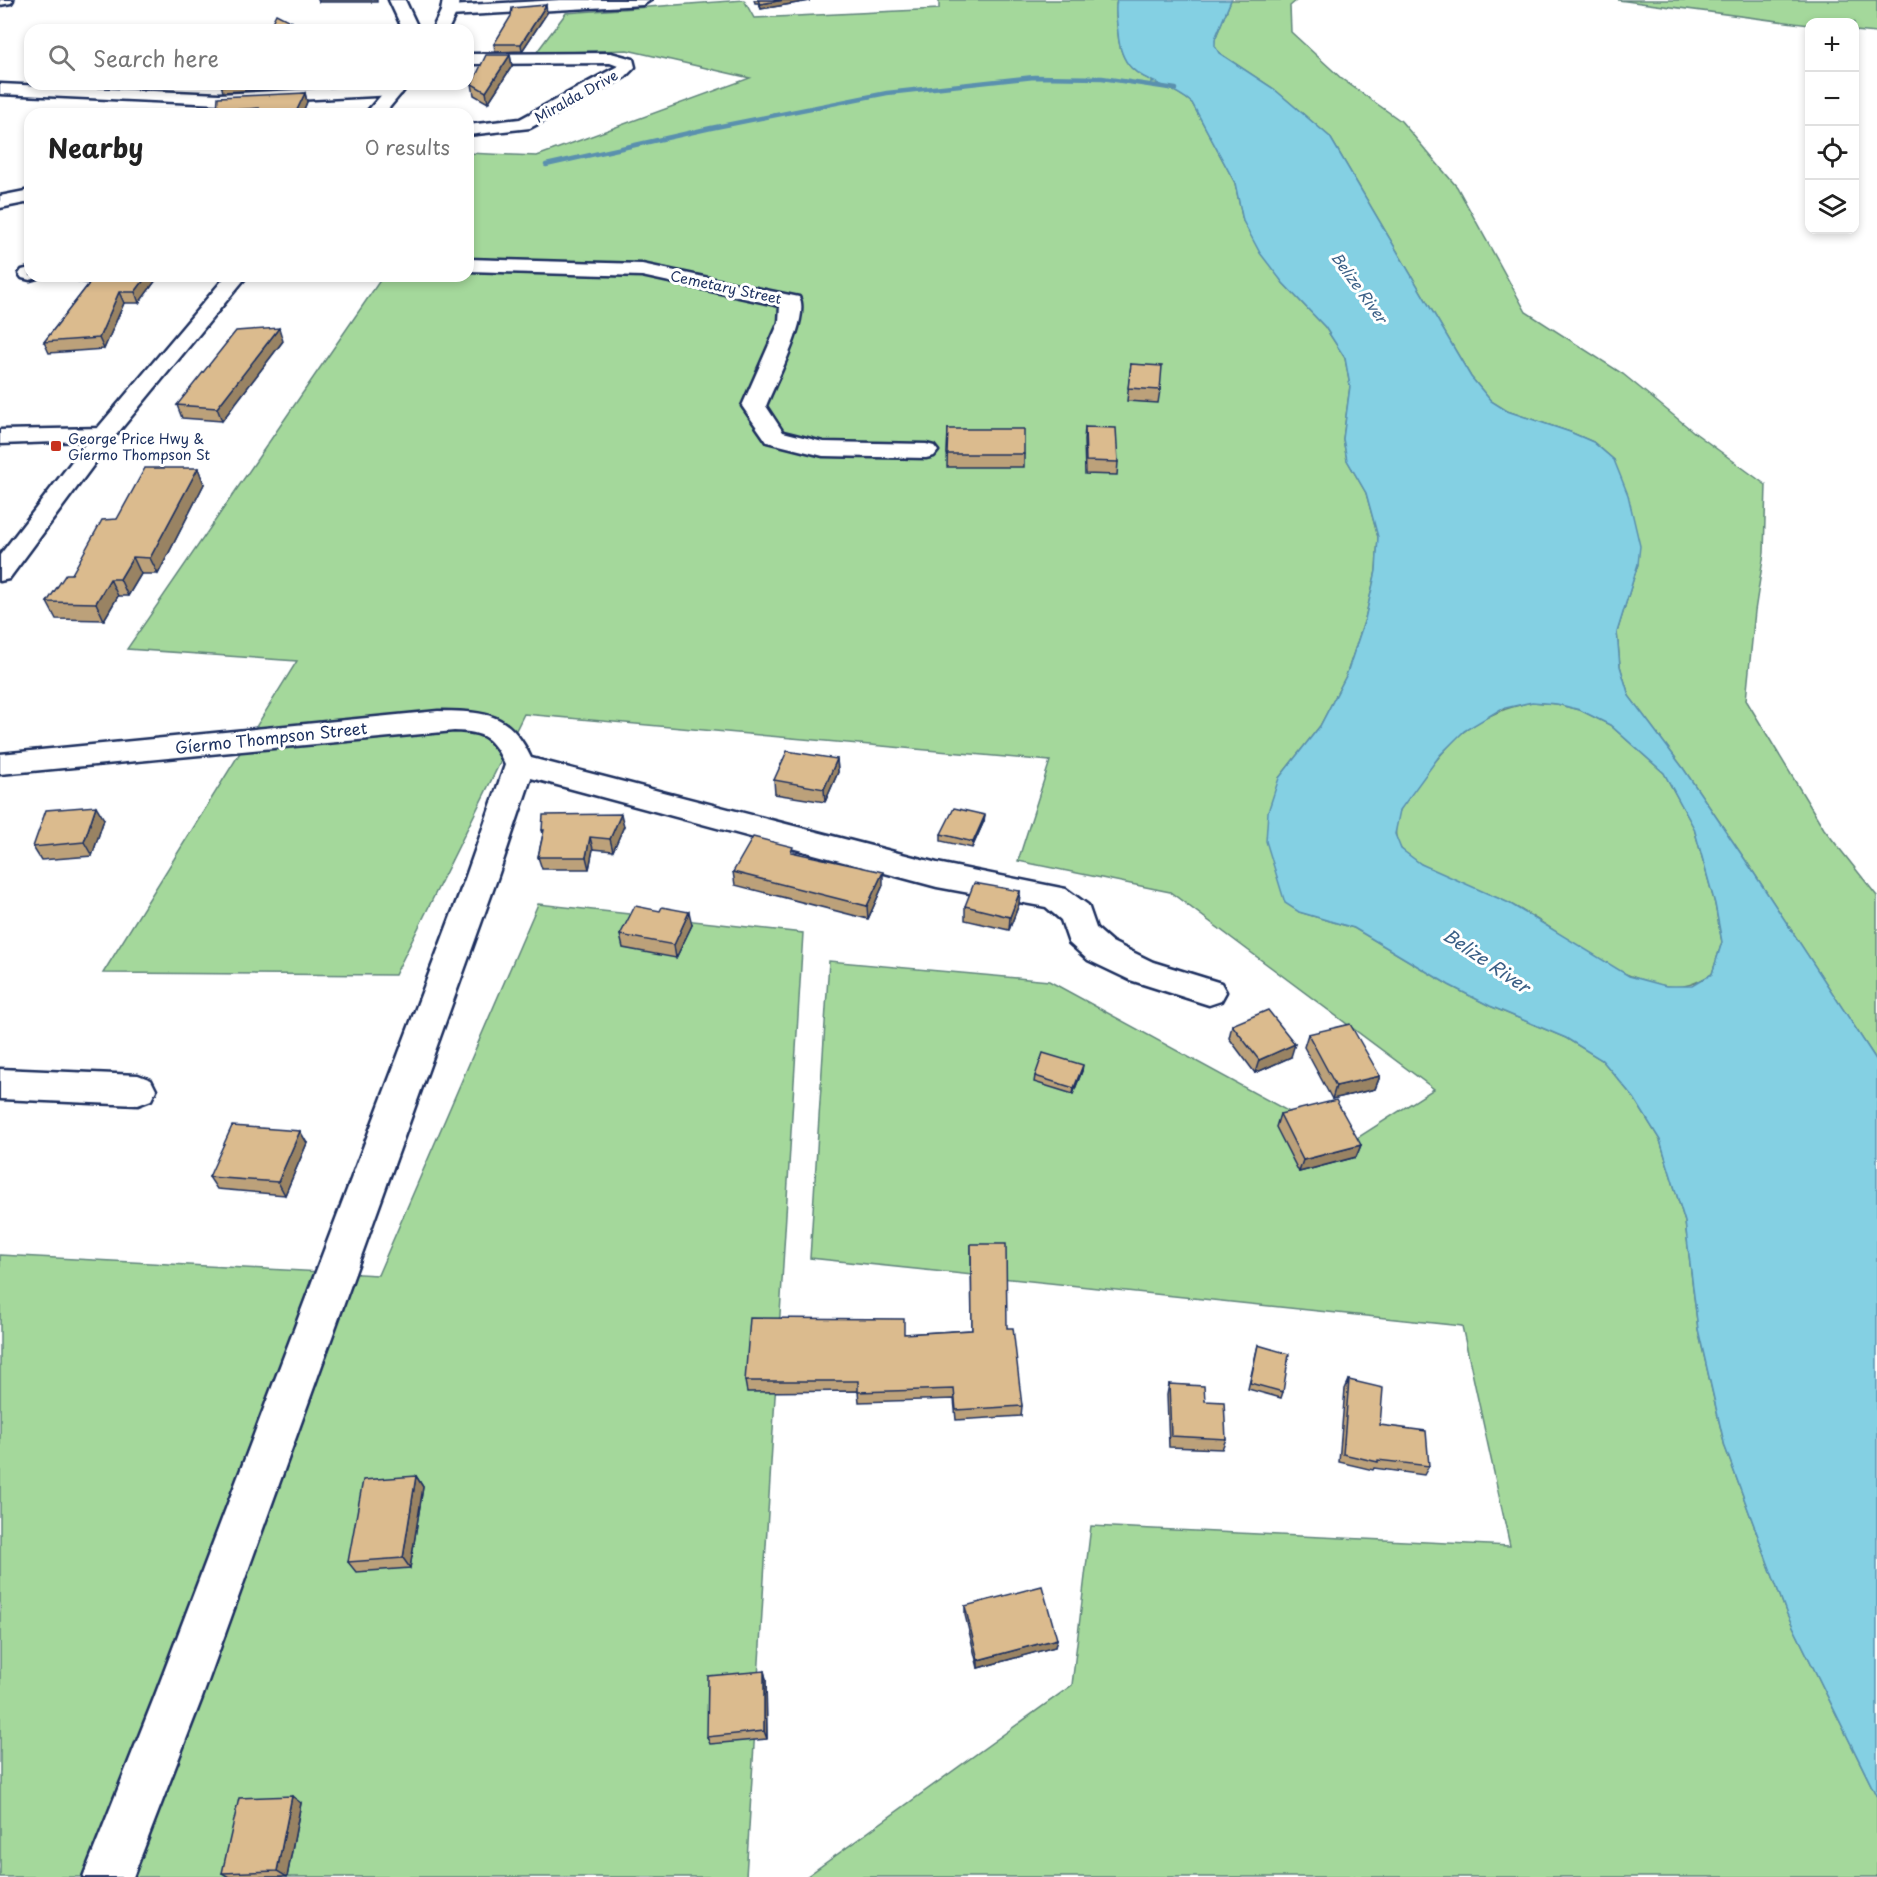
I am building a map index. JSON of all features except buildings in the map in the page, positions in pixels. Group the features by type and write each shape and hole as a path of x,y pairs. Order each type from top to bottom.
{"main road":[{"path":"0,0 5,0"},
{"path":"397,0 408,24"},
{"path":"442,24 450,5 643,0"},
{"name":"Miralda Drive","path":"474,59 611,58 627,63 627,67 524,124 474,129"},
{"path":"0,89 219,99 353,90"},
{"path":"379,108 395,90"},
{"path":"0,202 24,197"},
{"name":"Cemetary Street","path":"474,265 642,270 791,302 790,322 754,406 775,437 823,449 926,452"},
{"path":"0,573 104,435 232,282"},
{"path":"0,437 104,435"},
{"name":"Gíermo Thompson Street","path":"0,764 438,721 480,722 499,730 512,745 520,765"},
{"path":"108,1877 183,1687 481,879 520,765 937,875 1055,897 1076,914 1082,934 1100,951 1142,971 1209,992"},
{"path":"0,1084 138,1090"}],"green space":[{"path":"744,0 754,18 939,9 939,0 1117,0 1118,33 1121,50 1127,62 1135,71 1180,94 1192,103 1235,183 1243,221 1283,283 1325,327 1345,358 1350,386 1343,439 1347,460 1366,493 1378,537 1376,571 1365,619 1346,676 1320,726 1279,778 1299,912 1354,928 1449,985 1490,1006 1566,1038 1602,1060 1634,1098 1660,1140 1685,1222 1698,1329 1725,1447 1786,1612 1877,1797 1877,1877 806,1877 1072,1685 1091,1526 1510,1546 1462,1326 810,1258 829,961 1049,981 1348,1144 1434,1089 1170,892 1018,861 1050,761 524,714 395,975 103,973 297,661 127,649 379,282 474,282 474,153 537,156 750,78 627,50 536,53 566,13"},
{"path":"1231,0 1297,0 1290,6 1291,32 1342,79 1401,121 1457,187 1526,312 1623,374 1695,433 1766,485 1764,553 1755,611 1746,700 1824,829 1877,896 1877,1061 1683,768 1629,696 1620,666 1617,632 1638,564 1614,460 1593,442 1507,411 1491,401 1471,377 1330,137 1274,89 1219,53 1214,46"},
{"path":"1618,0 1877,0 1877,33 1859,31 1859,18 1805,18 1805,24"},
{"path":"1532,702 1557,704 1580,710 1610,725 1664,773 1694,828 1715,904 1722,942 1712,974 1690,984 1673,987 1644,981 1622,973 1526,912 1421,864 1409,857 1398,845 1396,830 1400,810 1440,755 1459,735 1482,720 1505,709"},
{"path":"538,904 803,933 746,1877 0,1877 0,1255 378,1275"}],"water":[{"name":"Belize River","path":"1117,0 1231,0 1215,39 1215,46 1219,53 1274,89 1330,137 1471,377 1491,401 1507,411 1593,442 1614,460 1628,495 1640,546 1638,564 1617,632 1620,666 1629,696 1683,768 1877,1061 1877,1797 1786,1612 1725,1447 1698,1329 1685,1222 1660,1140 1634,1098 1602,1060 1566,1038 1490,1006 1449,985 1354,928 1299,912 1285,903 1266,841 1268,812 1279,778 1320,726 1346,676 1365,619 1376,571 1378,537 1366,493 1347,460 1343,439 1350,386 1345,358 1325,327 1283,283 1260,253 1243,221 1235,183 1192,103 1180,94 1144,77 1127,62 1121,50 1116,21","holes":["1532,702 1557,704 1580,710 1610,725 1664,773 1694,828 1715,904 1722,942 1712,974 1692,986 1666,986 1629,976 1509,903 1421,864 1401,849 1395,834 1400,810 1440,755 1464,731 1501,709"]}],"waterway":[{"path":"546,165 711,128 887,93 1034,77 1102,78 1176,89"}],"place":[{"name":"George Price Hwy & Giermo Thompson St","path":"56,446"}]}
